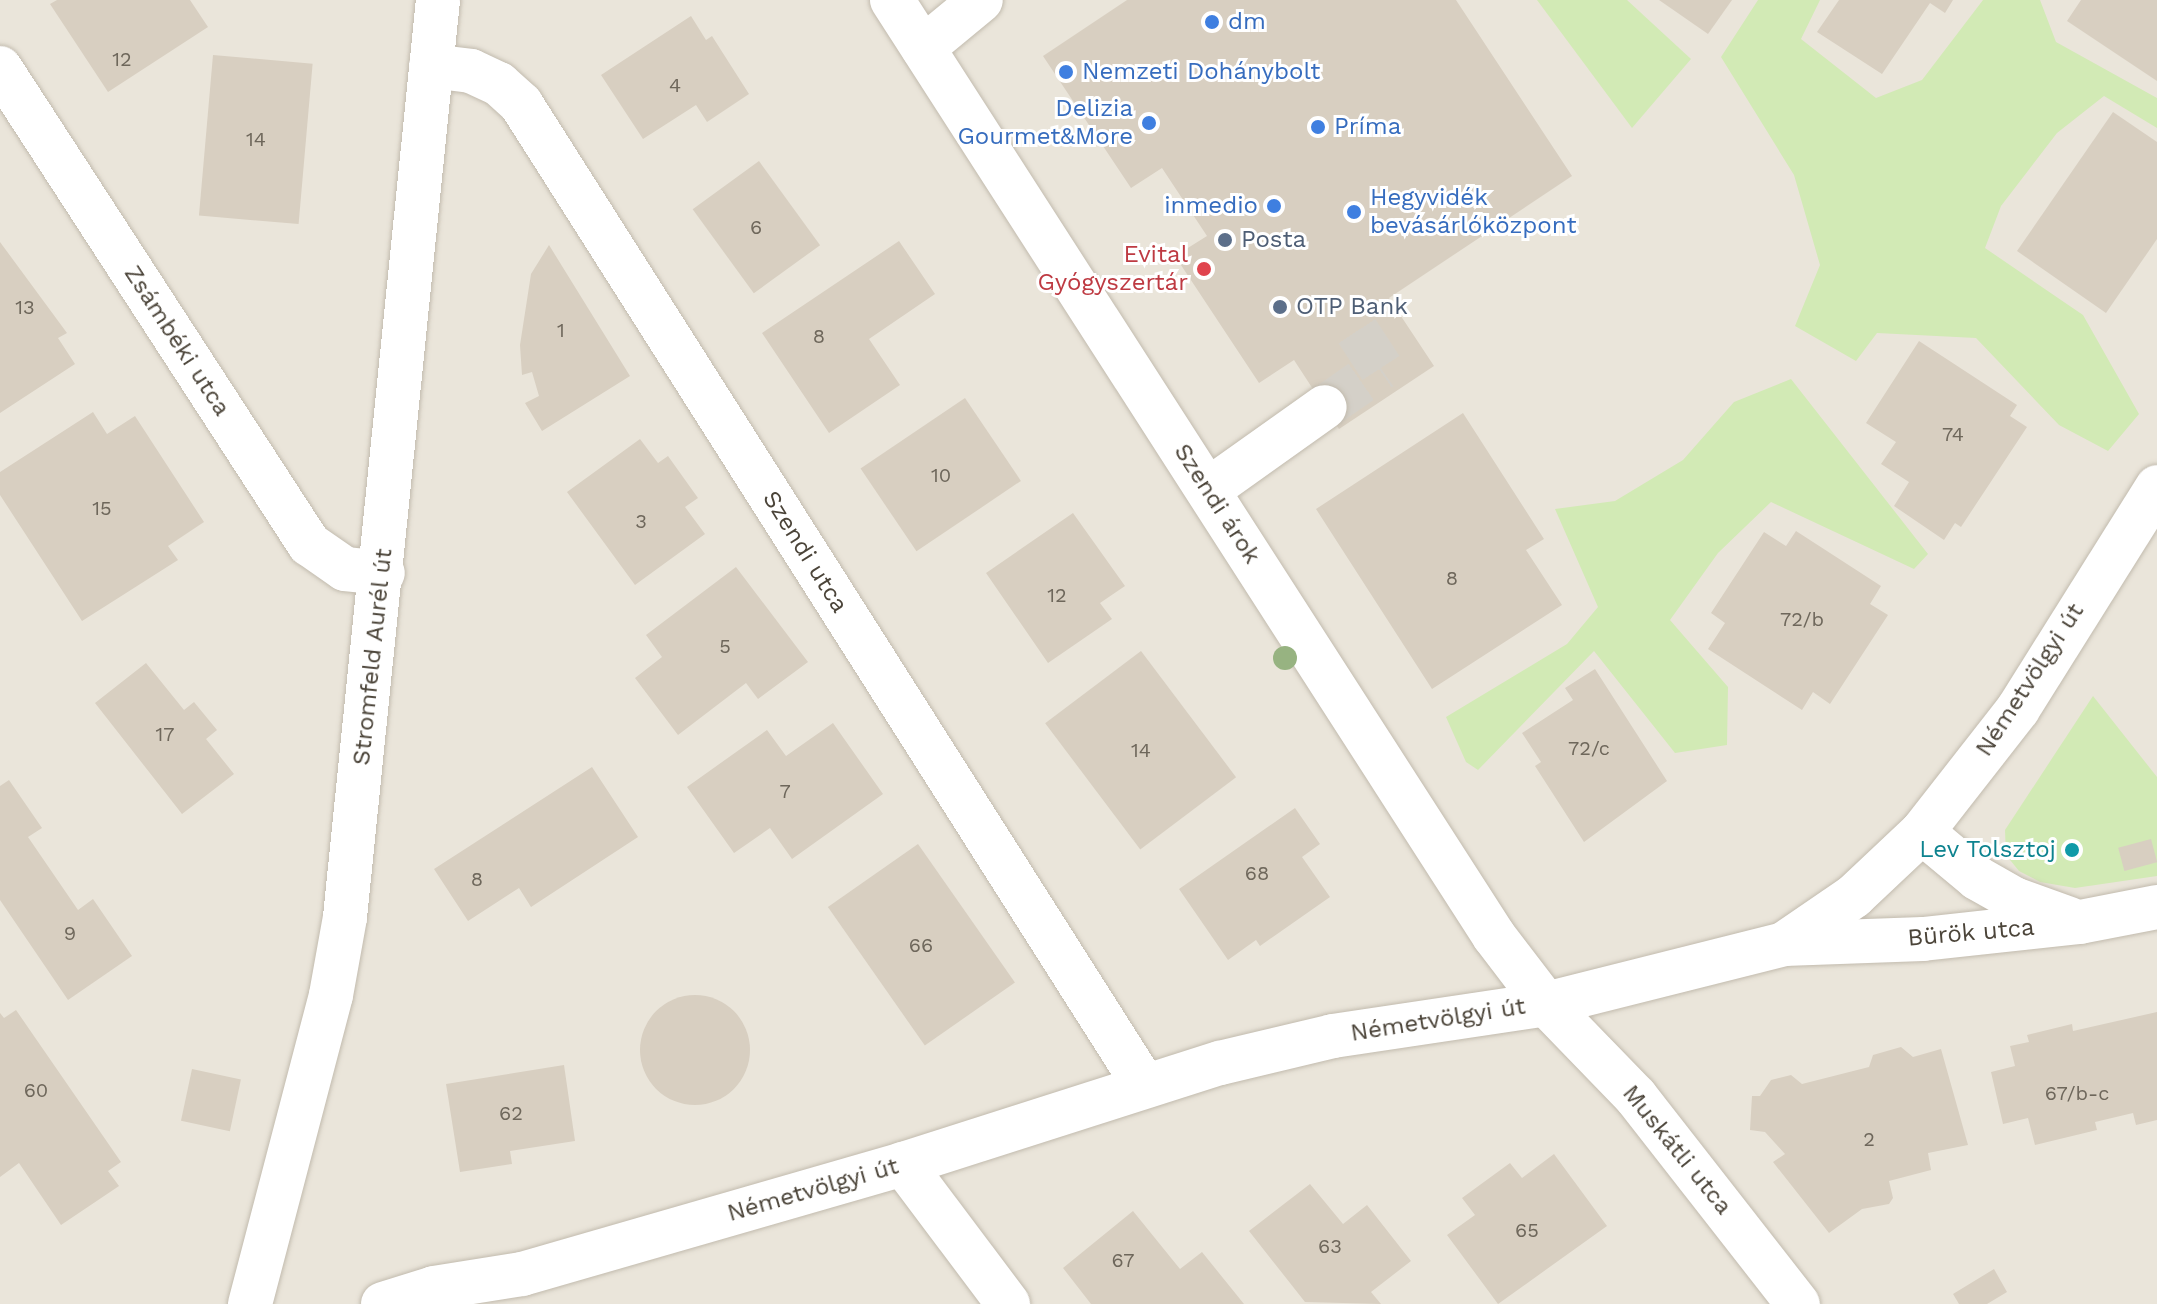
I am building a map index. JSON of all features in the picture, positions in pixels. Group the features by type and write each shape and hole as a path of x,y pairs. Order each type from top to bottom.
{"street":[{"name":"Stromfeld Aurél út","path":"250,1304 331,995 345,917 383,573 438,0"},
{"name":"Szendi árok","path":"892,0 1494,936 1546,1004"},
{"path":"923,48 981,0"},
{"name":"Szendi utca","path":"431,66 471,71 499,84 521,104 1144,1085"},
{"name":"Zsámbéki utca","path":"0,68 309,544 345,569 383,573"},
{"path":"1208,490 1325,407"},
{"name":"Németvölgyi út","path":"383,1304 434,1288 522,1274 903,1164 1144,1085 1333,1036 1546,1004 1784,944 1854,896 1922,832 2018,709 2157,487"},
{"path":"1922,832 1977,878 2014,899 2080,922"},
{"name":"Bürök utca","path":"1784,944 1923,939 2080,922 2157,907"},
{"name":"Muskátli utca","path":"1546,1004 1636,1097 1798,1304"},
{"path":"903,1164 1008,1304"},
{"name":"Németvölgyi út","path":"468,1304 522,1274"}],"shaded area":[{"path":"0,0 2157,0 2157,1304 0,1304"}],"green space":[{"path":"1537,0 1627,0 1691,59 1632,128"},
{"path":"1758,0 1820,0 1801,39 1876,98 1922,80 1983,0 2040,0 2056,42 2157,98 2157,128 2104,96 2057,133 2001,206 1985,248 2083,315 2139,414 2108,451 2059,425 1976,338 1877,333 1856,361 1795,326 1820,265 1794,175 1721,57"},
{"path":"1791,379 1928,554 1914,569 1771,502 1718,553 1670,620 1728,687 1727,745 1675,753 1594,651 1478,770 1466,762 1446,717 1567,644 1598,607 1555,509 1615,501 1683,460 1734,402"},
{"path":"2093,696 2157,777 2157,876 2075,888 2040,882 2019,871 2006,855 2005,830"}],"building":[{"path":"57,0 190,0 208,27 108,92 50,4"},
{"name":"Hegyvidék bevásárlóközpont","path":"1127,0 1456,0 1572,176 1389,298 1434,366 1339,429 1294,360 1259,383 1175,256 1207,236 1162,168 1131,188 1043,56"},
{"path":"1659,0 1732,0 1708,34"},
{"path":"1839,0 1953,0 1945,13 1930,3 1882,74 1817,32"},
{"path":"2081,0 2157,0 2157,81 2067,21"},
{"path":"691,16 706,40 712,36 749,94 707,122 696,105 643,139 601,75"},
{"path":"213,55 313,64 299,224 199,215"},
{"path":"2113,112 2157,142 2157,239 2106,313 2017,251"},
{"path":"759,161 820,245 754,293 693,209"},
{"path":"899,241 935,294 869,339 900,385 829,433 762,333"},
{"path":"0,242 67,333 58,338 75,364 0,413"},
{"path":"549,245 630,376 542,431 525,403 539,396 532,372 522,375 520,345 531,274"},
{"path":"1919,341 2017,405 2010,416 2027,427 1961,527 1955,523 1944,540 1894,506 1909,482 1881,464 1896,442 1866,423"},
{"path":"965,398 1021,481 916,551 861,468"},
{"path":"93,412 107,434 135,416 204,522 168,546 178,560 82,621 0,495 0,472"},
{"path":"1463,413 1544,539 1526,550 1562,605 1432,689 1316,509"},
{"path":"640,439 658,463 668,456 698,498 685,507 705,534 635,585 567,492"},
{"path":"1073,513 1125,586 1100,603 1112,619 1048,663 986,573"},
{"path":"1796,531 1881,586 1870,604 1888,615 1830,704 1813,692 1802,710 1708,649 1725,623 1711,613 1764,532 1786,546"},
{"path":"736,567 808,662 758,699 746,683 678,735 635,678 662,657 646,635"},
{"path":"1141,651 1236,777 1140,849 1045,723"},
{"path":"146,663 184,710 194,702 217,730 206,739 234,774 182,814 95,703"},
{"path":"1595,669 1667,781 1584,842 1535,766 1541,762 1522,733 1573,700 1565,688"},
{"path":"833,723 883,794 792,859 770,828 734,853 687,787 767,730 786,756"},
{"path":"592,767 638,837 531,907 519,888 468,921 434,869"},
{"path":"9,780 42,828 28,837 78,910 93,899 132,956 68,1000 0,900 0,786"},
{"path":"1295,808 1320,844 1302,857 1330,897 1260,946 1256,940 1228,960 1179,889"},
{"path":"2151,839 2157,862 2124,871 2118,848"},
{"path":"918,844 1015,982 925,1046 828,907"},
{"path":"695,995 716,999 734,1011 746,1029 750,1050 746,1071 734,1089 716,1101 695,1105 674,1101 656,1089 644,1071 640,1050 644,1029 656,1011 674,999"},
{"path":"16,1010 121,1162 108,1171 119,1186 61,1225 19,1163 0,1177 0,1013 4,1018"},
{"path":"2157,1012 2157,1120 2136,1125 2133,1113 2095,1122 2097,1130 2035,1145 2028,1118 2003,1124 1991,1072 2015,1066 2010,1046 2029,1042 2027,1035 2072,1024 2073,1031"},
{"path":"1901,1047 1913,1057 1941,1049 1968,1145 1928,1153 1931,1170 1889,1181 1893,1198 1889,1204 1862,1209 1829,1233 1773,1162 1785,1154 1765,1132 1750,1130 1752,1096 1760,1096 1771,1080 1791,1075 1802,1084 1869,1067 1873,1055"},
{"path":"564,1065 575,1141 510,1151 512,1164 460,1172 446,1084"},
{"path":"192,1069 241,1079 230,1131 181,1121"},
{"path":"1554,1154 1607,1226 1498,1304 1447,1235 1475,1215 1462,1198 1510,1163 1522,1178"},
{"path":"1310,1184 1343,1224 1367,1205 1411,1261 1371,1292 1381,1304 1305,1302 1249,1231"},
{"path":"1133,1211 1180,1269 1202,1252 1244,1304 1091,1304 1063,1268"},
{"path":"1994,1269 2007,1292 1987,1304 1959,1304 1953,1294"}],"tunnel":[{"path":"1325,407 1381,368 1351,322"}],"place":[{"name":"dm","path":"1212,22"},
{"name":"Nemzeti Dohánybolt","path":"1066,72"},
{"name":"Delizia Gourmet&More","path":"1149,123"},
{"name":"Príma","path":"1318,127"},
{"name":"inmedio","path":"1274,206"},
{"name":"Hegyvidék bevásárlóközpont","path":"1354,212"},
{"name":"Posta","path":"1225,240"},
{"name":"Evital Gyógyszertár","path":"1204,269"},
{"name":"OTP Bank","path":"1280,307"},
{"name":"Lev Tolsztoj","path":"2072,850"}]}
